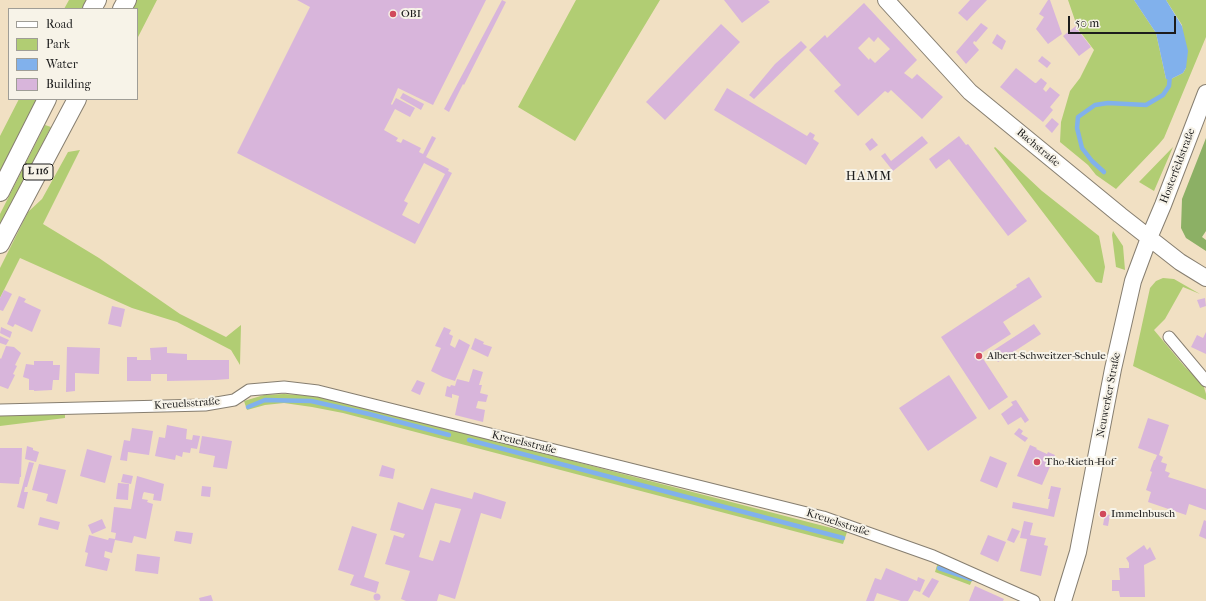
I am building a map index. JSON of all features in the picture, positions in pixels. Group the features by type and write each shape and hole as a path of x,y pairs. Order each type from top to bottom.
{"main road":[{"name":"L 116","path":"0,192 46,100"},
{"name":"L 116","path":"0,244 76,100"}],"street":[{"name":"Bachstraße","path":"886,0 970,92 1149,238 1180,262 1206,278"},
{"name":"Hosterfeldstraße","path":"1149,238 1206,93"},
{"name":"Neuwerker Straße","path":"1063,601 1078,552 1113,369 1133,281 1149,238"},
{"path":"1169,337 1206,381"},
{"name":"Kreuelsstraße","path":"0,410 205,405 234,400 249,390 284,387 318,390 823,517 933,556 1034,601"}],"green space":[{"path":"69,0 90,0 86,8 65,8"},
{"path":"137,0 157,0 138,37 138,8 133,8"},
{"path":"576,0 660,0 575,141 518,107"},
{"path":"1068,0 1134,0 1156,33 1166,79 1171,79 1183,73 1186,68 1182,25 1166,0 1206,0 1206,37 1164,138 1116,189 1096,175 1088,165 1060,142 1061,122 1070,91 1080,78 1094,50 1078,29"},
{"path":"18,100 39,100 0,177 0,136"},
{"path":"45,125 51,127 0,227 0,214"},
{"path":"1206,138 1206,231 1202,237 1206,240 1206,251 1186,238 1181,228 1182,199"},
{"path":"995,147 1042,191 1099,236 1105,267 1102,283 1096,282 994,148"},
{"path":"1173,147 1154,191 1139,182"},
{"path":"80,150 43,224 99,258 180,314 226,337 241,325 240,365 231,350 177,322 132,308 20,258 0,298 0,268 28,212 42,199 68,152"},
{"path":"1113,231 1123,246 1125,270 1116,267 1112,235"},
{"path":"1163,278 1174,279 1200,294 1183,287 1165,319 1154,330 1185,367 1203,384 1206,400 1133,366 1150,288 1156,281"},
{"path":"284,394 314,396 345,402 847,532 843,544 343,413 284,403 265,405 247,410 244,401 264,395"},
{"path":"65,413 65,418 0,426 0,414"},
{"path":"938,562 974,576 970,585 935,572"}],"water":[{"path":"1134,0 1166,0 1182,26 1188,51 1186,68 1183,73 1171,79 1166,79 1156,33"}],"building":[{"path":"297,0 486,0 433,105 398,88 391,104 392,105 396,98 415,108 410,117 395,109 384,130 398,138 396,141 401,143 403,139 421,148 419,152 423,154 432,136 436,138 426,157 449,169 448,171 452,173 415,244 237,153 310,7","holes":["424,163 445,174 419,224 402,215 408,203 404,201"]},
{"path":"502,0 506,2 449,112 444,109"},
{"path":"724,0 768,0 770,2 742,23"},
{"path":"970,0 987,0 967,21 958,13"},
{"path":"1048,0 1050,0 1062,34 1048,44 1036,29 1044,17 1039,14"},
{"path":"864,3 917,60 904,73 912,79 917,74 943,97 922,119 891,90 888,93 885,91 858,116 834,91 841,85 809,50 825,35 827,38","holes":["869,37 874,42 878,37 890,49 875,63 870,58 869,60 858,48"]},
{"path":"981,23 988,28 976,42 974,41 973,43 979,50 966,64 956,52"},
{"path":"721,24 740,42 665,120 646,102"},
{"path":"1076,26 1091,47 1079,56 1063,36"},
{"path":"997,34 1006,41 1002,50 992,43"},
{"path":"801,41 807,47 754,99 749,95 775,64"},
{"path":"1042,56 1051,63 1047,68 1038,61"},
{"path":"1016,68 1035,83 1041,78 1047,83 1043,89 1046,92 1050,87 1060,95 1050,107 1053,110 1043,122 1000,87"},
{"path":"727,88 807,136 810,132 815,135 813,139 819,143 806,165 714,110"},
{"path":"403,93 424,104 421,110 400,98"},
{"path":"1052,118 1059,124 1052,133 1045,126"},
{"path":"922,136 928,143 893,171 881,156 885,153 891,161"},
{"path":"959,136 966,145 968,144 1027,221 1008,236 949,159 936,169 929,159"},
{"path":"872,138 878,145 870,151 865,144"},
{"path":"1029,277 1042,297 1003,322 1011,334 980,354 1008,397 989,410 941,337 1017,287 1016,285"},
{"path":"4,290 12,294 3,311 0,310 0,298"},
{"path":"19,296 26,299 24,302 41,310 32,332 15,324 13,327 7,324"},
{"path":"1205,298 1206,306 1200,308 1197,300"},
{"path":"112,306 125,309 121,327 108,324"},
{"path":"1034,324 1041,334 998,362 991,352"},
{"path":"1,327 12,332 10,338 0,333"},
{"path":"444,327 451,330 449,334 453,336 450,345 455,348 459,339 470,345 455,381 431,371 441,348 435,346"},
{"path":"1206,332 1206,354 1191,347 1197,335 1203,338"},
{"path":"0,336 9,340 6,345 0,343"},
{"path":"475,338 484,342 483,344 492,347 488,357 471,349"},
{"path":"6,346 14,347 21,353 15,365 17,366 13,374 15,375 8,389 0,386 0,358 1,359"},
{"path":"67,347 100,348 99,374 75,373 75,391 66,392"},
{"path":"167,347 167,353 187,354 187,360 229,360 229,379 167,381 167,374 151,374 151,381 127,381 127,357 137,357 137,360 151,360 150,348"},
{"path":"34,361 53,361 53,365 60,365 59,380 53,380 52,390 29,390 29,379 23,377 26,364 34,365"},
{"path":"473,369 483,372 479,385 482,385 480,393 488,395 486,402 478,401 476,408 485,410 483,422 455,415 459,396 452,394 452,398 445,396 447,386 455,386 457,379 469,382"},
{"path":"949,375 977,418 928,451 899,408"},
{"path":"417,380 425,383 420,395 411,391"},
{"path":"1016,400 1029,420 1025,423 1021,417 1008,425 1001,414 1013,405 1011,402"},
{"path":"1148,418 1169,425 1159,455 1163,457 1161,462 1167,464 1165,471 1170,473 1168,477 1206,489 1206,510 1189,504 1186,515 1148,502 1151,492 1146,490 1152,472 1150,471 1157,455 1138,448"},
{"path":"167,425 187,429 186,439 192,440 193,435 200,436 197,449 191,448 190,453 183,452 182,457 176,455 175,460 155,456 159,437 165,438"},
{"path":"132,428 153,431 149,455 128,452 127,461 120,460 124,440 130,441"},
{"path":"1019,428 1023,431 1021,434 1028,438 1025,442 1014,434"},
{"path":"202,436 232,441 227,469 213,467 215,456 199,453"},
{"name":"Tho-Rieth-Hof","path":"1030,445 1047,454 1048,452 1055,455 1042,485 1017,476"},
{"path":"27,446 39,452 36,462 25,459"},
{"path":"0,448 22,448 21,477 19,484 0,483"},
{"path":"87,449 112,456 105,483 80,476"},
{"path":"990,456 1007,463 997,488 980,481"},
{"path":"29,462 34,463 27,487 25,487 24,492 28,492 24,509 17,507"},
{"path":"39,464 66,470 57,504 46,501 48,494 32,490"},
{"path":"382,465 395,469 393,479 379,476"},
{"path":"123,474 133,476 131,484 121,482"},
{"path":"137,476 164,484 161,501 153,500 154,494 144,492 143,494 142,499 148,500 147,502 153,504 146,539 134,536 132,543 115,540 112,553 105,551 104,557 110,559 107,571 85,566 88,553 85,552 89,535 108,540 109,538 115,539 116,533 111,532 114,507 131,509"},
{"path":"118,483 129,484 128,500 116,499"},
{"path":"202,486 211,487 210,497 201,496"},
{"path":"1051,486 1061,488 1054,517 1012,508 1013,502 1048,509 1050,499 1048,499"},
{"path":"431,488 472,499 474,492 506,502 501,519 481,513 455,599 439,594 437,601 406,601 401,599 410,571 385,564 394,535 403,538 405,534 390,530 398,502 423,510","holes":["435,503 461,509 450,543 440,540 433,561 419,557"]},
{"path":"1105,514 1110,515 1108,526 1103,525"},
{"path":"40,517 60,522 58,530 38,525"},
{"path":"102,519 106,528 92,534 88,525"},
{"path":"1204,520 1206,521 1206,539 1199,536"},
{"path":"1024,521 1033,523 1030,535 1046,538 1044,545 1048,546 1041,576 1020,571 1027,539 1020,538"},
{"path":"352,526 377,534 364,577 379,582 376,593 350,585 354,575 338,570"},
{"path":"1012,528 1020,531 1014,543 1007,540"},
{"path":"176,531 193,533 191,544 174,541"},
{"path":"988,535 1006,542 998,562 980,554"},
{"path":"1144,545 1147,550 1150,547 1156,559 1144,565 1145,597 1120,597 1119,591 1112,591 1112,580 1120,580 1119,568 1129,568 1129,563 1126,558"},
{"path":"137,554 160,557 158,574 135,571"},
{"path":"886,568 917,581 918,577 925,580 920,592 914,590 908,601 901,601 877,593 874,601 866,601 875,578 881,580"},
{"path":"932,578 939,581 929,598 922,594"},
{"path":"975,586 1004,599 1003,601 969,601"},
{"path":"377,594 380,597 377,600 374,597"},
{"path":"211,595 213,601 200,601 199,598"}],"waterway":[{"path":"1104,172 1092,161 1082,148 1077,128 1078,117 1095,105 1108,103 1146,105 1163,95 1169,86 1170,74"},
{"path":"248,407 265,400 311,401 369,414 449,435"},
{"path":"469,440 843,538"},
{"path":"939,568 971,579"}],"place":[{"name":"OBI","path":"393,14"},
{"name":"Albert-Schweitzer-Schule","path":"979,356"},
{"name":"Tho-Rieth-Hof","path":"1037,462"},
{"name":"Immelnbusch","path":"1103,514"}],"district":[{"name":"HAMM","path":"869,177"}]}
